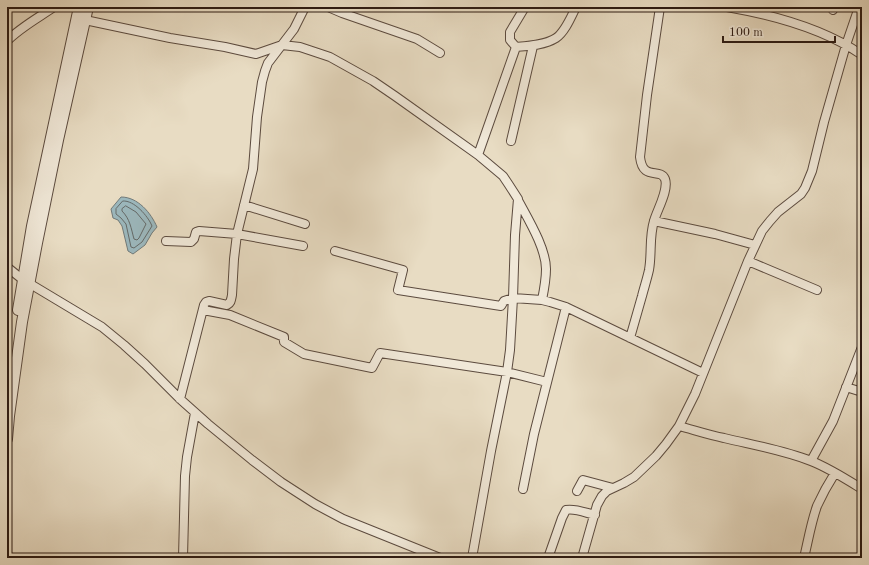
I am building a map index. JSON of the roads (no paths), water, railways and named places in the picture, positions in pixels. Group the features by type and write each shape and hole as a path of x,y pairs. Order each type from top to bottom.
{"street":[{"path":"7,41 37,17 54,7"},
{"path":"7,439 22,322 33,218 79,7"},
{"path":"7,390 8,368 26,281 88,7"},
{"path":"180,400 206,302 209,301 227,305 231,301 237,234 255,159 257,117 262,82 268,62 294,29 305,7"},
{"path":"328,7 417,39 440,52"},
{"path":"516,47 510,40 510,32 525,7"},
{"path":"516,47 533,46 556,38 566,27 576,7"},
{"path":"630,338 649,270 654,221 665,190 665,179 660,175 643,169 640,157 660,7"},
{"path":"727,7 757,10 820,32 862,55"},
{"path":"582,558 597,505 602,496 607,491 634,477 659,452 679,426 686,413 748,261 762,231 770,220 801,194 805,188 812,171 846,45 859,7"},
{"path":"85,20 256,54 282,45 300,47 330,57 348,67 395,96 478,155 502,176 518,199 545,258 546,268 542,300"},
{"path":"511,141 533,46"},
{"path":"478,155 516,47"},
{"path":"472,558 507,372 513,298 518,199"},
{"path":"244,205 305,224"},
{"path":"654,221 715,234 755,245"},
{"path":"166,241 191,242 197,231 237,234 303,246"},
{"path":"335,251 403,270 398,290 501,306 504,301 513,298 542,300 566,307 703,373"},
{"path":"748,261 817,290"},
{"path":"7,268 102,327 145,364 180,400 195,413 252,460 282,482 315,504 343,519 440,558"},
{"path":"523,489 534,434 566,307"},
{"path":"203,310 230,315 284,337 284,342 304,354 372,368 380,353 507,372 547,382"},
{"path":"811,461 833,421 862,347"},
{"path":"846,387 862,392"},
{"path":"183,558 184,476 195,413"},
{"path":"679,426 763,447 811,461 862,489"},
{"path":"804,558 812,522 826,486 834,473"},
{"path":"577,491 583,480 613,488"},
{"path":"548,558 566,510 570,509 595,514"}],"water":[{"path":"121,197 133,200 143,207 151,216 157,227 145,245 133,254 128,251 122,226 118,220 113,218 111,209"}]}
